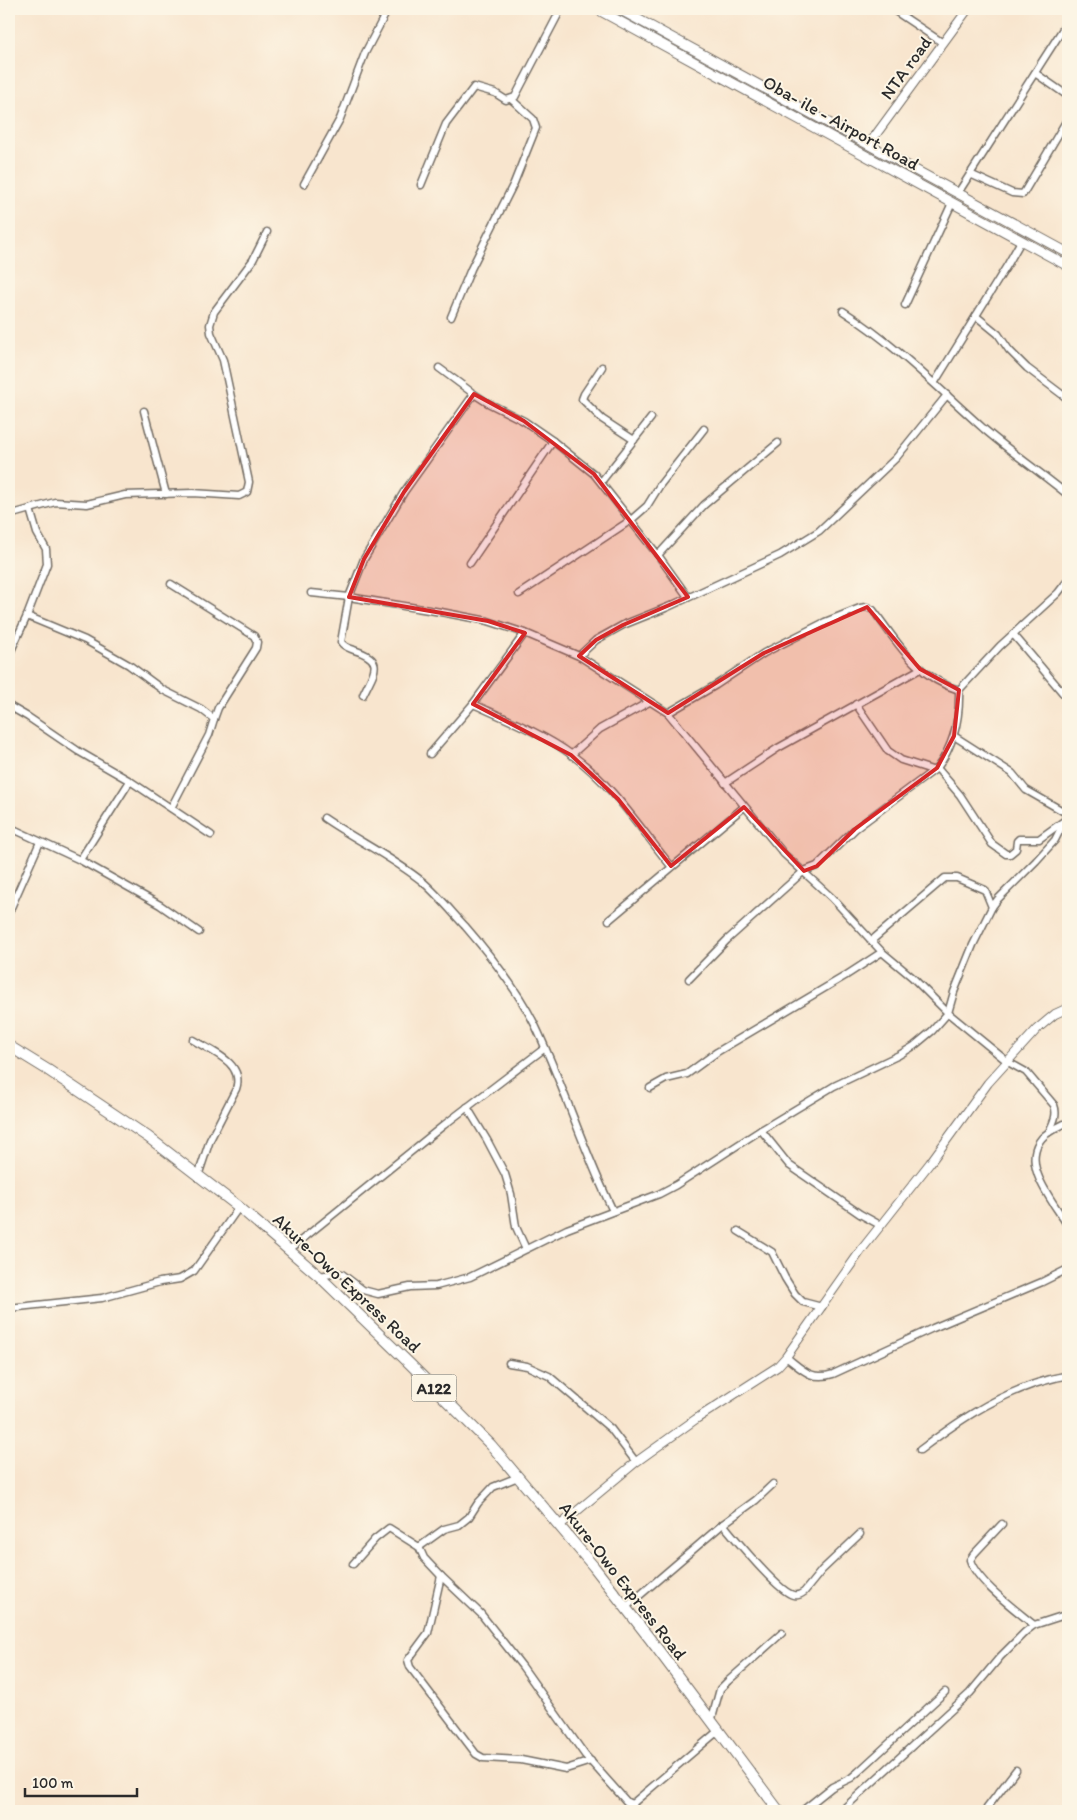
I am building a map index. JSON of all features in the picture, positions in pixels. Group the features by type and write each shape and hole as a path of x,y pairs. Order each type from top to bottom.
{"highway":[{"name":"Akure-Owo Express Road","path":"9,1046 140,1132 239,1207 319,1276 410,1364 491,1445 559,1526 625,1608 774,1809"}],"main road":[{"name":"Oba- ile - Airport Road","path":"597,9 1068,266"},
{"name":"Oba- ile - Airport Road","path":"619,9 1065,251"},
{"path":"674,51 678,41"},
{"path":"880,165 887,154"},
{"path":"1055,260 1065,251"}],"street":[{"path":"304,184 340,119 364,53 388,9"},
{"path":"421,185 446,124 474,87 495,93 506,100 515,97 561,9"},
{"path":"892,9 943,43"},
{"name":"NTA road","path":"868,144 968,9"},
{"path":"958,193 1068,21"},
{"path":"1035,73 1068,96"},
{"path":"451,317 471,269 514,183 536,128 534,119 512,99"},
{"path":"970,174 1012,193 1023,194 1068,118"},
{"path":"905,305 952,203"},
{"path":"9,515 55,502 87,504 125,495 239,496 247,492 249,482 224,364 211,333 210,325 217,307 253,260 267,232"},
{"path":"935,382 1021,241"},
{"path":"843,311 862,322 935,382 985,430 1068,495"},
{"path":"976,316 998,334 1020,362 1068,399"},
{"path":"602,367 582,399 602,419 634,440"},
{"path":"439,368 488,403 524,421 553,441 594,474 658,555 688,597"},
{"path":"363,695 374,671 375,663 367,654 345,646 341,642 349,597 364,559 404,492 474,394"},
{"path":"579,656 596,640 623,625 668,607 780,555 819,531 896,458 947,395"},
{"path":"144,411 166,494"},
{"path":"600,482 652,418"},
{"path":"519,594 631,520 647,506 660,485 704,429"},
{"path":"470,563 553,441"},
{"path":"658,555 704,505 778,442"},
{"path":"9,655 45,571 47,556 33,524 30,509"},
{"path":"170,808 206,743 218,708 256,648 257,642 254,636 171,584"},
{"path":"689,979 727,940 804,871 811,870 817,866 855,829 934,769 942,760 954,736 959,709 959,690 1013,634 1067,586"},
{"path":"311,593 349,597 488,621 525,632 579,656 668,713 784,854 851,916 882,952 912,977 948,1012 1008,1062 1026,1072 1054,1105 1056,1116 1049,1132 1037,1146 1035,1156 1036,1170 1042,1184 1068,1226"},
{"path":"668,713 716,685 764,652 825,622 867,607 873,610 920,669 959,690"},
{"path":"27,616 85,640 129,665 163,690 200,709 214,719"},
{"path":"430,754 472,704 525,632"},
{"path":"1013,634 1068,699"},
{"path":"725,783 778,748 920,669"},
{"path":"572,754 600,729 649,702"},
{"path":"472,704 524,727 572,754 618,799 671,866"},
{"path":"856,704 888,752 901,760 934,769 960,795 992,844 1006,854 1010,854 1016,849 1017,841 1020,839 1039,839 1067,817"},
{"path":"9,706 78,751 130,781 211,835"},
{"path":"954,736 1012,773 1026,790 1067,817"},
{"path":"80,860 130,781"},
{"path":"609,920 671,866 744,807"},
{"path":"319,1276 342,1274 363,1290 378,1294 410,1287 436,1286 470,1277 567,1229 659,1194 834,1086 914,1046 932,1032 948,1012 973,945 992,907 1055,840 1067,817"},
{"path":"324,818 423,882 442,900 490,955 534,1024 588,1150 599,1182 613,1210"},
{"path":"9,827 80,860 160,905 199,932"},
{"path":"9,912 40,842"},
{"path":"871,941 945,878 957,878 985,890 992,907"},
{"path":"650,1088 666,1079 687,1074 717,1052 882,952"},
{"path":"559,1526 636,1462 696,1419 776,1367 786,1358 880,1225 935,1156 988,1083 1037,1029 1055,1014 1068,1008"},
{"path":"193,1040 232,1065 238,1075 236,1089 210,1140 198,1176"},
{"path":"289,1250 467,1107 545,1048"},
{"path":"467,1107 505,1174 511,1194 516,1227 526,1249"},
{"path":"1049,1132 1068,1122"},
{"path":"761,1130 789,1165 860,1214 880,1225"},
{"path":"9,1308 102,1298 160,1282 180,1279 194,1270 201,1262 239,1207"},
{"path":"738,1231 772,1252 785,1278 803,1302 822,1307"},
{"path":"786,1358 812,1376 820,1377 833,1374 1068,1269"},
{"path":"509,1363 527,1366 550,1376 611,1429 636,1462"},
{"path":"920,1450 968,1416 1007,1394 1050,1379 1068,1376"},
{"path":"419,1547 444,1529 459,1525 470,1517 478,1503 492,1487 518,1477"},
{"path":"625,1608 773,1484"},
{"path":"723,1524 779,1586 793,1595 804,1592 822,1570 860,1534"},
{"path":"1002,1524 974,1554 970,1560 972,1567 1006,1602 1034,1625"},
{"path":"353,1564 375,1539 389,1528 419,1547 424,1558 481,1614 522,1666 591,1761 637,1811"},
{"path":"441,1576 428,1633 408,1660 410,1667 476,1754 483,1758 521,1760 566,1769 591,1761"},
{"path":"841,1811 970,1693 1000,1657 1034,1625 1068,1614"},
{"path":"711,1722 720,1689 782,1633"},
{"path":"802,1811 832,1787 851,1778 945,1692"},
{"path":"632,1804 718,1731"},
{"path":"985,1810 1016,1770"}],"highlighted area":[{"path":"474,394 524,421 594,474 688,597 623,625 596,640 579,656 649,702 668,713 764,653 867,607 920,669 959,690 954,736 937,768 855,829 817,866 804,871 744,807 671,866 618,799 571,755 473,704 525,633 488,621 349,597 364,559 404,492"}]}
